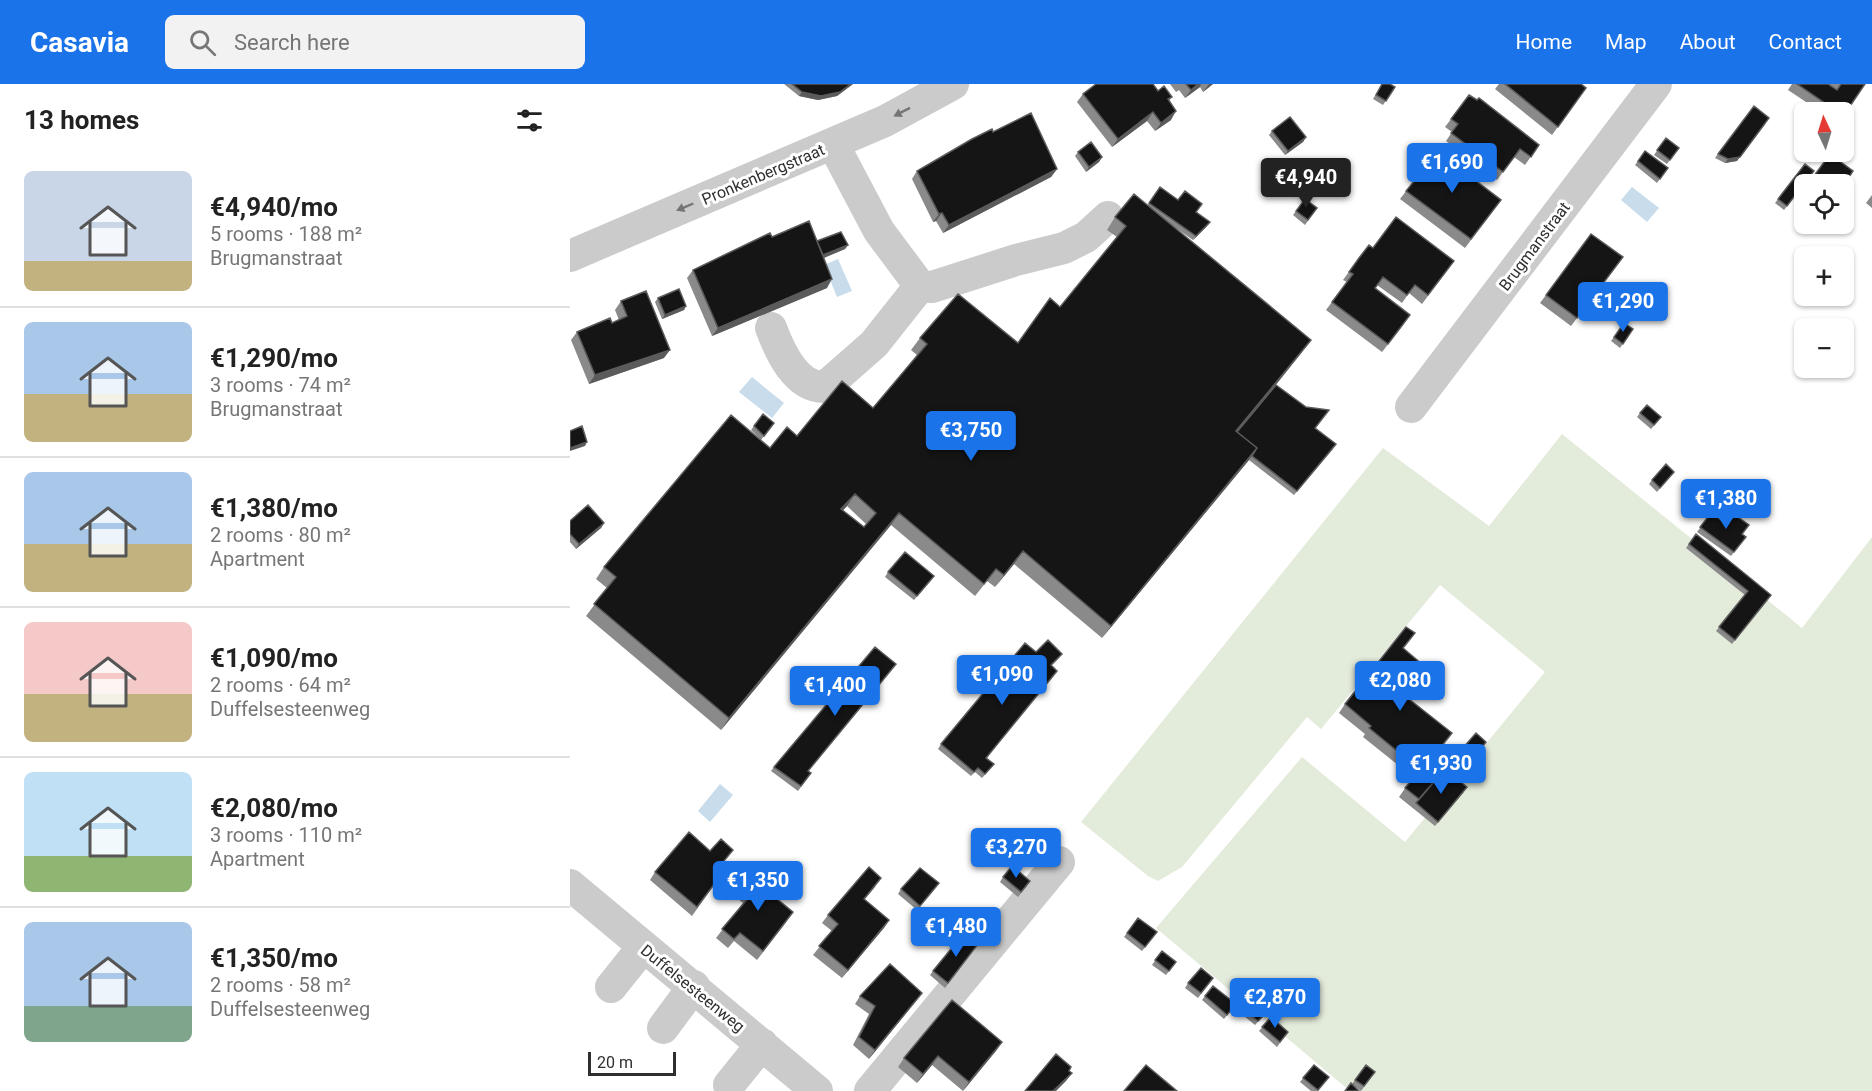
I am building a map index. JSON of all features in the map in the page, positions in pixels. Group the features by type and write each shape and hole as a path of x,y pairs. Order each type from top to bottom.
{"street":[{"name":"Pronkenbergstraat","path":"570,256 885,121 953,84"},
{"name":"Brugmanstraat","path":"1412,407 1656,84"},
{"path":"833,144 879,231 920,286 932,287 1016,260 1064,248 1086,237 1108,217"},
{"path":"771,328 778,347 802,381 815,387 825,387 874,344 920,286"},
{"path":"870,1091 1059,862"},
{"name":"Duffelsesteenweg","path":"570,886 694,986 817,1091"},
{"path":"611,987 643,947"},
{"path":"663,1028 694,986"},
{"path":"729,1085 762,1044"}],"green space":[{"path":"1562,434 1802,628 1872,537 1872,1091 1350,1091 1156,928 1302,757 1405,842 1545,672 1440,585 1321,729 1307,717 1182,867 1158,881 1148,876 1081,822 1383,448 1489,526"}],"water":[{"path":"1632,187 1659,208 1647,222 1621,200"},
{"path":"838,259 852,291 837,297 824,265"},
{"path":"752,377 784,403 772,418 739,392"},
{"path":"720,784 733,795 710,822 698,811"}],"building":[{"path":"792,84 851,84 840,92 821,96 802,92"},
{"path":"1096,84 1153,84 1158,91 1164,86 1172,97 1168,99 1176,111 1161,123 1153,112 1118,139 1083,94"},
{"path":"1186,84 1198,84 1191,90"},
{"path":"1382,84 1395,87 1386,101 1376,95"},
{"path":"1505,84 1581,84 1586,88 1558,127"},
{"path":"1797,84 1828,84 1837,90 1841,84 1865,84 1853,102 1823,102"},
{"path":"1469,95 1477,100 1479,98 1539,145 1531,157 1520,149 1503,172 1451,133 1458,124 1451,119"},
{"path":"1754,106 1769,118 1740,157 1728,159 1718,154"},
{"path":"1031,113 1057,169 949,225 942,213 939,214 917,171 972,139 992,129 993,132"},
{"path":"1290,117 1306,137 1288,151 1272,131"},
{"path":"1666,138 1679,148 1670,160 1657,150"},
{"path":"1091,142 1102,157 1089,167 1078,152"},
{"path":"1425,149 1434,156 1437,151 1501,200 1471,239 1406,191 1424,169 1415,162"},
{"path":"1645,151 1668,168 1660,179 1638,161"},
{"path":"1824,162 1841,162 1853,171 1851,174 1815,174"},
{"path":"1805,164 1814,171 1812,174 1797,174"},
{"path":"1794,178 1794,197 1787,206 1778,199"},
{"path":"1160,187 1178,200 1185,191 1202,204 1196,212 1210,222 1196,236 1149,203"},
{"path":"1134,194 1311,340 1236,431 1257,448 1111,626 1023,551 1004,575 996,569 984,584 899,513 729,718 594,604 616,577 604,567 731,415 770,448 787,427 797,436 842,381 873,408 927,344 920,338 958,294 1018,343 1050,298 1060,307 1126,226 1115,217","holes":["855,494 876,513 864,527 841,509"]},
{"path":"1305,199 1317,208 1308,220 1296,211"},
{"path":"1396,217 1454,261 1428,295 1415,285 1407,295 1383,277 1375,288 1410,315 1388,344 1332,302 1353,274 1349,272 1359,258 1369,245 1373,248"},
{"path":"809,221 832,279 718,328 693,270 770,233 772,237"},
{"path":"841,232 848,245 823,255 817,241"},
{"path":"1591,234 1623,257 1577,318 1546,295"},
{"path":"679,289 686,306 665,315 658,298"},
{"path":"646,291 670,350 595,375 577,332 610,318 612,323 627,316 621,301"},
{"path":"1624,323 1633,329 1623,344 1614,337"},
{"path":"1276,385 1306,407 1329,410 1315,428 1336,444 1297,491 1252,456 1257,448 1237,432"},
{"path":"1647,405 1661,417 1654,425 1640,413"},
{"path":"763,414 774,423 764,436 754,426"},
{"path":"582,426 587,442 570,448 570,431"},
{"path":"1666,464 1674,472 1660,488 1652,480"},
{"path":"588,505 604,523 579,544 570,534 570,521"},
{"path":"1728,510 1749,525 1742,534 1746,537 1734,552 1700,527 1711,513 1721,520"},
{"path":"1696,534 1771,595 1735,640 1719,627 1748,591 1689,544"},
{"path":"905,552 934,576 917,596 888,572"},
{"path":"1406,627 1415,633 1403,648 1423,665 1400,692 1452,733 1425,767 1437,778 1419,799 1405,788 1420,770 1369,728 1371,726 1345,704"},
{"path":"1048,640 1062,654 1051,665 1057,671 986,758 994,764 985,774 978,768 974,772 941,744 1025,643 1036,652"},
{"path":"875,647 896,664 808,771 811,773 801,786 774,767"},
{"path":"1476,733 1486,742 1475,757 1463,748"},
{"path":"1445,769 1467,787 1438,822 1416,803"},
{"path":"689,832 710,851 721,839 733,850 723,862 727,867 697,907 655,872"},
{"path":"759,862 770,871 759,884 793,912 763,951 740,933 734,939 722,929 750,896 739,887"},
{"path":"1012,866 1030,881 1021,892 1003,877"},
{"path":"869,867 881,878 864,899 889,920 848,970 819,946 838,924 828,915"},
{"path":"920,868 939,883 920,906 901,889"},
{"path":"1138,918 1157,932 1145,947 1127,933"},
{"path":"964,933 978,944 948,983 933,971"},
{"path":"1162,951 1176,962 1169,971 1155,960"},
{"path":"890,964 922,993 875,1050 859,1037 875,1006 860,996"},
{"path":"1201,968 1213,978 1201,993 1188,983"},
{"path":"1213,986 1236,1004 1227,1015 1205,996"},
{"path":"1244,994 1266,1013 1258,1021 1236,1003"},
{"path":"952,1000 1002,1042 969,1082 938,1056 923,1074 904,1058"},
{"path":"1271,1017 1288,1032 1280,1042 1262,1027"},
{"path":"1056,1054 1071,1067 1069,1071 1072,1073 1053,1091 1025,1091"},
{"path":"1146,1065 1177,1091 1124,1091"},
{"path":"1314,1065 1329,1077 1318,1090 1303,1078"},
{"path":"1366,1065 1375,1072 1364,1086 1355,1080"},
{"path":"1351,1083 1359,1091 1345,1091"}]}
